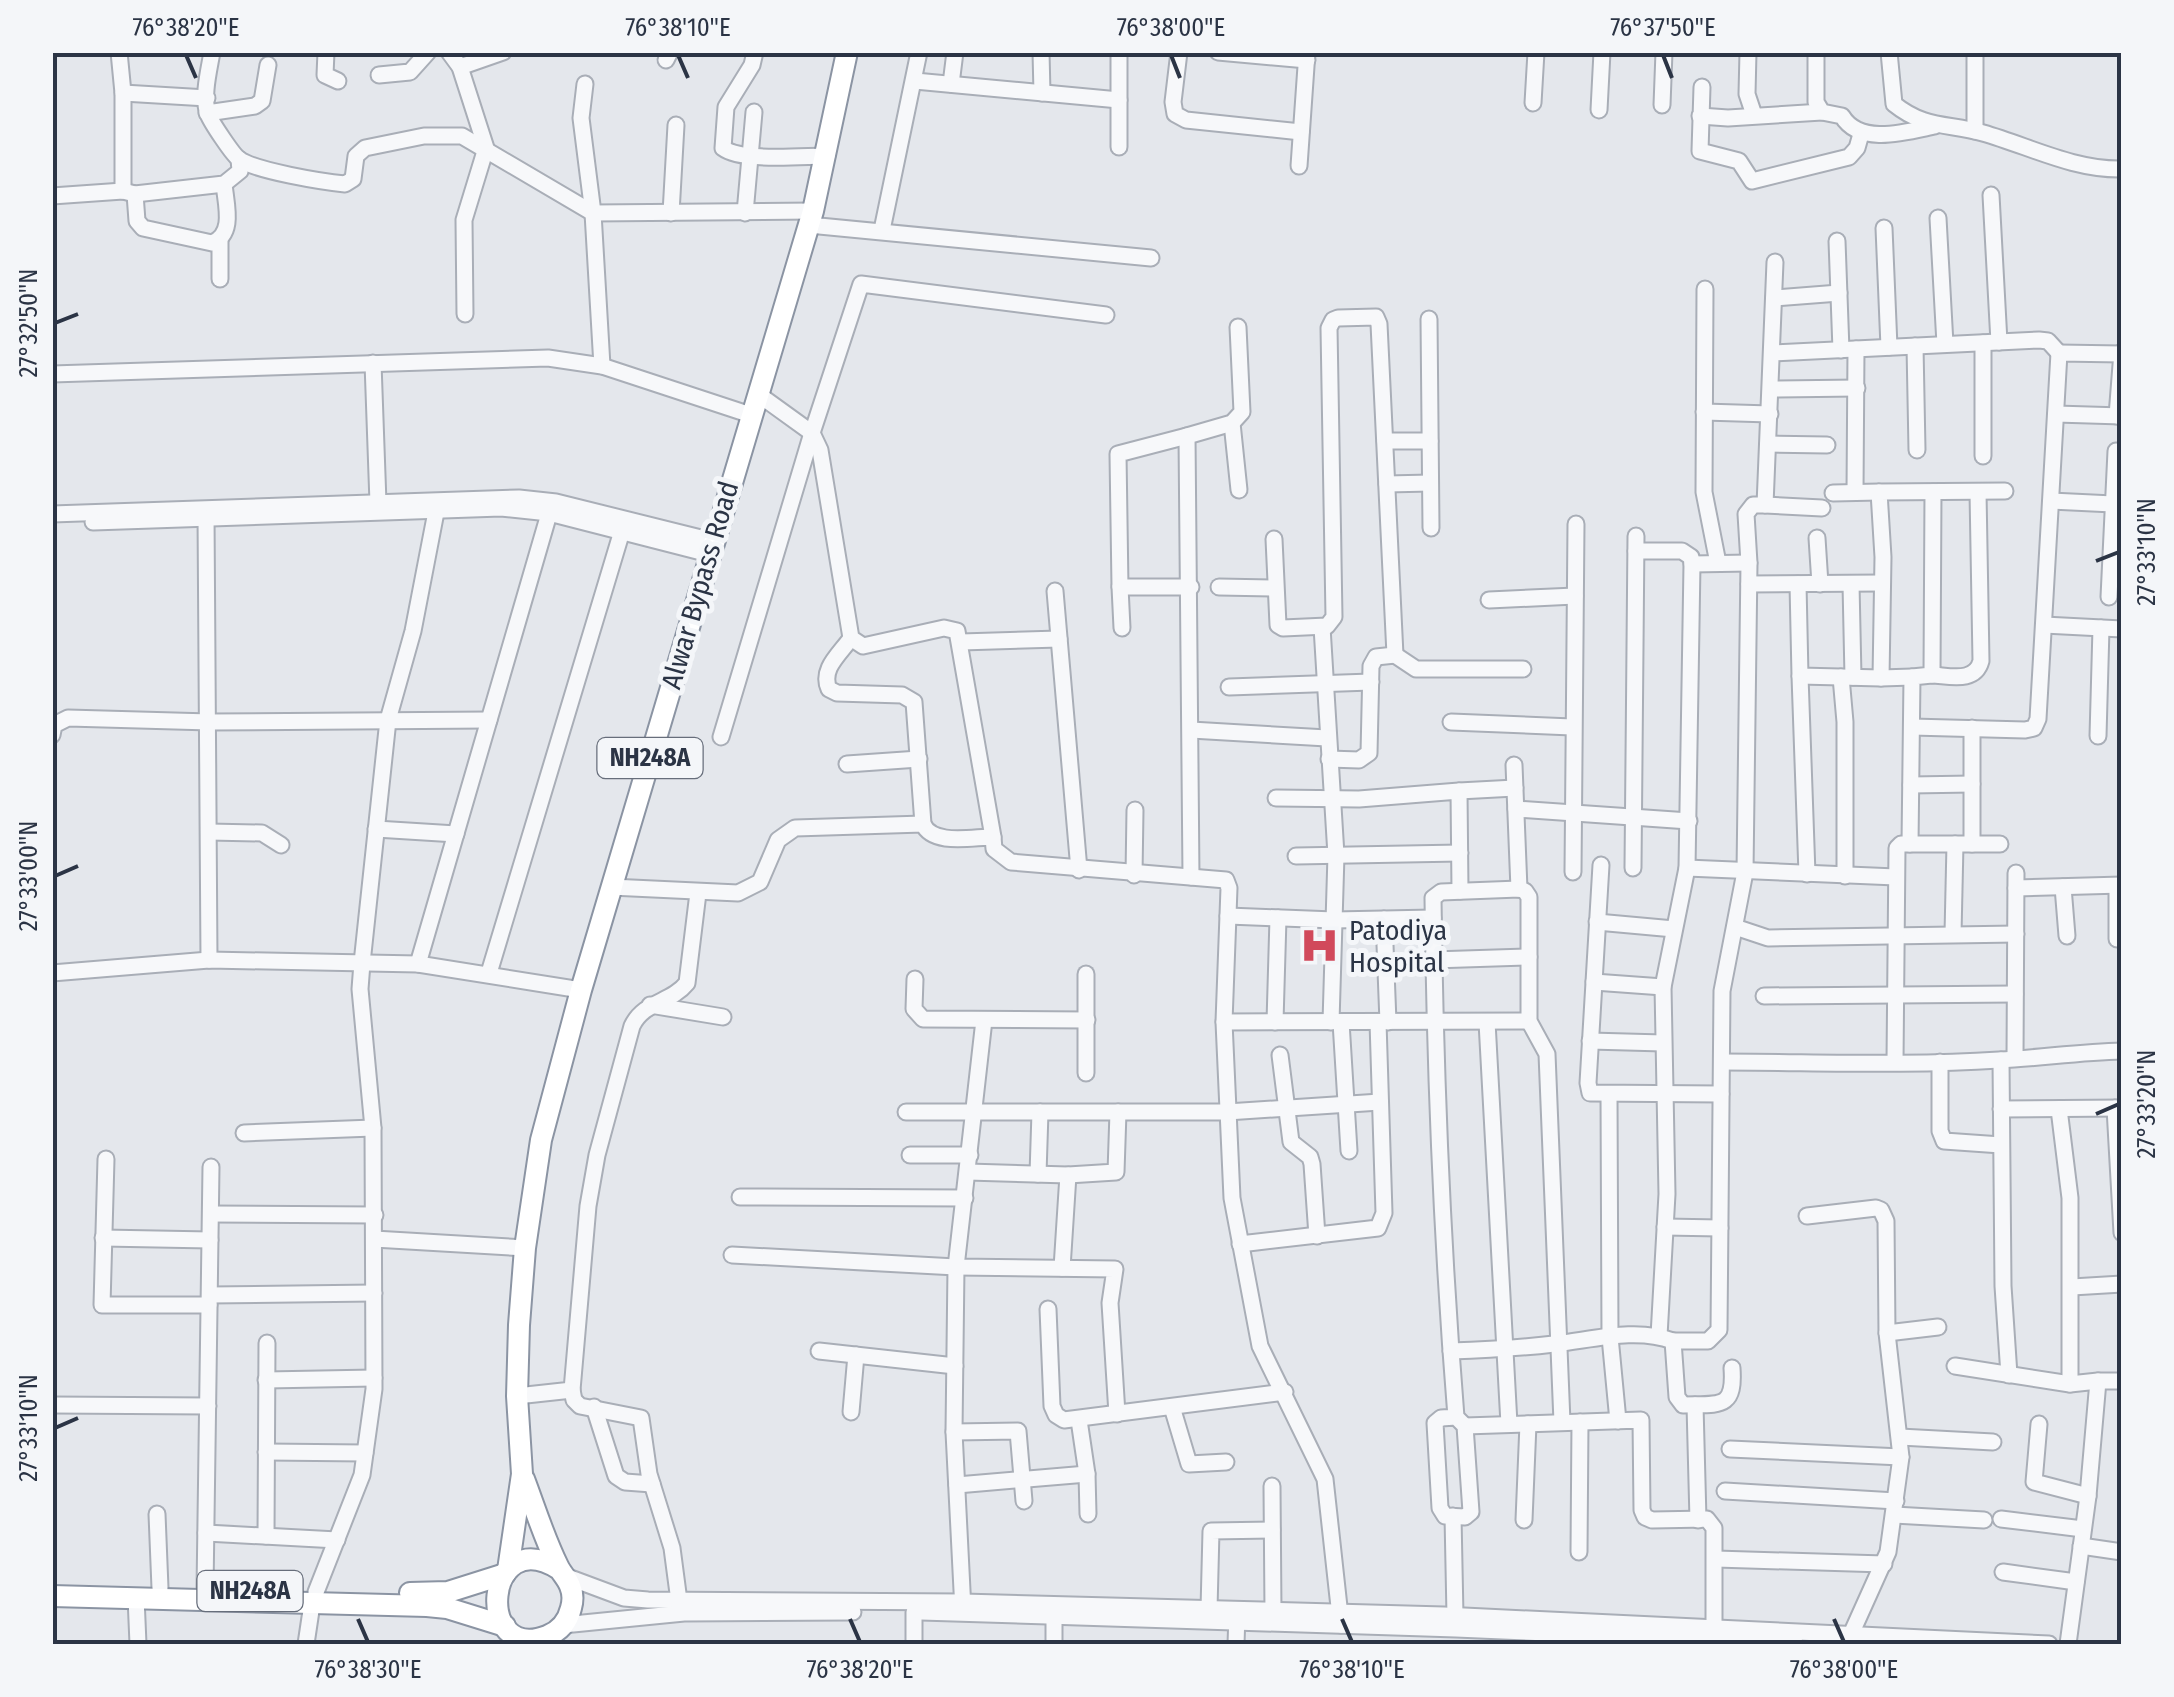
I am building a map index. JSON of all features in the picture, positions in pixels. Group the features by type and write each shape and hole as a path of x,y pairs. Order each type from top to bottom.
{"highway":[{"name":"Alwar Bypass Road","path":"522,1474 518,1325 542,1140 581,990 811,218 847,52"},
{"name":"NH248A","path":"505,1626 495,1604 496,1588 507,1572 522,1474"},
{"name":"NH248A","path":"52,1586 205,1590 446,1608 538,1639 564,1625 573,1601 572,1588 562,1573 522,1474"},
{"name":"NH248A","path":"52,1596 314,1598 448,1592 507,1572 524,1561 543,1561 562,1573"}],"street":[{"path":"119,52 129,192 137,221 143,228 212,243 220,240 227,230 224,184"},
{"path":"52,196 224,184 240,171 239,160 207,105 212,52"},
{"path":"326,52 326,75 338,81"},
{"path":"379,75 410,72 428,52"},
{"path":"460,67 504,52"},
{"path":"755,52 752,65 726,107 723,148 750,155 827,156"},
{"path":"882,230 919,52"},
{"path":"952,84 955,52"},
{"path":"1042,52 1042,93"},
{"path":"1118,146 1119,52"},
{"path":"1180,52 1175,114 1186,120 1301,132"},
{"path":"1218,52 1307,56 1299,166"},
{"path":"1533,103 1536,52"},
{"path":"1599,110 1602,52"},
{"path":"1662,105 1664,52"},
{"path":"1748,52 1747,94 1754,115"},
{"path":"1816,52 1816,102 1822,112"},
{"path":"1889,52 1894,104 1908,115 1935,126 1975,131 2084,166 2122,169"},
{"path":"1974,52 1975,131"},
{"path":"449,53 460,67 486,148 464,220 465,314"},
{"path":"123,94 207,105 255,106 262,101 268,66"},
{"path":"915,80 1119,100"},
{"path":"585,84 581,118 594,213 602,366"},
{"path":"1702,87 1700,151 1738,161 1755,182 1849,158 1862,134"},
{"path":"746,213 754,112"},
{"path":"1700,116 1822,112 1842,116 1849,129 1862,134 1902,133 1935,126"},
{"path":"671,213 676,125"},
{"path":"239,160 310,180 346,184 352,179 356,156 365,148 424,136 462,136 594,213 746,213 811,218 882,230 1151,258"},
{"path":"1984,456 1991,342 1991,195"},
{"path":"1938,218 1946,344"},
{"path":"1884,228 1888,347"},
{"path":"220,240 220,279"},
{"path":"1837,241 1839,292 1857,388 1855,492"},
{"path":"1765,505 1775,262"},
{"path":"720,737 861,284 1106,315"},
{"path":"1706,289 1704,492 1718,564"},
{"path":"1774,298 1839,292"},
{"path":"1274,539 1278,625 1322,627 1334,617 1329,328 1333,320 1372,316 1378,320 1395,654"},
{"path":"1429,319 1431,528"},
{"path":"1122,628 1118,454 1232,422 1242,412 1238,328"},
{"path":"1772,353 2048,341 2059,353 2038,719 2034,728 2025,730 1912,728"},
{"path":"1915,346 1917,450"},
{"path":"2056,414 2119,416 2122,353 2059,353"},
{"path":"52,374 548,358 602,366 751,415"},
{"path":"373,363 378,503"},
{"path":"1771,389 1857,388"},
{"path":"758,394 812,432 827,476 851,638 825,675 829,689 836,693 902,694 910,698 916,710 923,824 927,833 936,837 993,836"},
{"path":"1704,412 1770,414"},
{"path":"1232,422 1239,490"},
{"path":"1187,436 1191,877"},
{"path":"1385,442 1430,441"},
{"path":"1768,444 1827,445"},
{"path":"2108,597 2113,504 2118,483 2116,451"},
{"path":"1387,484 1430,482"},
{"path":"1833,493 2005,491"},
{"path":"1879,492 1881,678"},
{"path":"1932,675 1933,492"},
{"path":"1800,676 1971,676 1978,671 1978,492"},
{"path":"52,523 518,498 711,548"},
{"path":"2051,501 2113,504"},
{"path":"1451,1351 1560,1344 1610,1336 1708,1340 1720,1330 1722,991 1746,872 1746,514 1753,505 1822,508"},
{"path":"418,964 551,507"},
{"path":"52,514 436,512 551,507 622,531 711,548"},
{"path":"306,1644 314,1598 362,1475 374,1378 374,1128 360,989 388,720 412,630 436,512"},
{"path":"206,514 209,960"},
{"path":"1573,872 1576,524"},
{"path":"489,973 622,531"},
{"path":"1818,538 1820,584"},
{"path":"1633,868 1636,543 1682,551 1692,557 1686,868 1663,987 1666,1339 1678,1402 1724,1403 1734,1391 1732,1368"},
{"path":"1692,564 1749,563"},
{"path":"1749,584 1882,583"},
{"path":"1798,584 1807,874"},
{"path":"1845,876 1844,722 1851,584"},
{"path":"1120,588 1190,586"},
{"path":"1219,587 1275,588"},
{"path":"1054,591 1079,870"},
{"path":"1489,600 1574,596"},
{"path":"2044,624 2122,628"},
{"path":"851,638 863,646 950,627 957,632 994,849 1010,862 1226,880 1224,1022 1232,1198 1257,1334 1325,1479 1341,1619"},
{"path":"1322,627 1336,856 1336,1022 1349,1150"},
{"path":"2098,736 2102,628"},
{"path":"961,642 1059,638"},
{"path":"1395,654 1416,670 1522,669"},
{"path":"1329,759 1359,760 1368,752 1373,660 1395,654"},
{"path":"1910,844 1912,677"},
{"path":"1228,688 1371,682"},
{"path":"52,735 54,725 68,718 210,722 489,720"},
{"path":"1451,722 1572,727"},
{"path":"1953,934 1972,784 1972,728"},
{"path":"1191,730 1327,738"},
{"path":"847,764 919,758"},
{"path":"1514,764 1519,889"},
{"path":"1910,785 1972,784"},
{"path":"1276,798 1333,799 1515,788"},
{"path":"1459,791 1460,891"},
{"path":"1134,875 1135,810"},
{"path":"1516,810 1689,821"},
{"path":"612,887 738,893 760,882 778,840 796,828 923,824"},
{"path":"376,829 456,834"},
{"path":"209,832 262,833 281,845"},
{"path":"1894,1062 1897,848 1910,844 2000,844"},
{"path":"1296,856 1460,853"},
{"path":"1601,865 1590,1092 1721,1094"},
{"path":"1686,868 1896,877"},
{"path":"2009,1374 2002,1286 2001,1109 2015,994 2016,880 2063,887 2119,886 2117,939"},
{"path":"2063,887 2067,936"},
{"path":"1562,1422 1547,1054 1529,1021 1528,897 1519,889 1435,894 1434,1022 1451,1351 1460,1421 1471,1512 1466,1517 1444,1516 1440,1508 1435,1423 1441,1418 1460,1421 1509,1424 1640,1420 1645,1517 1707,1519 1712,1523 1716,1559 1714,1638"},
{"path":"679,1600 672,1548 652,1484 640,1418 580,1406 572,1390 588,1206 598,1155 638,1013 681,991 687,983 698,892"},
{"path":"1228,916 1433,918"},
{"path":"1275,1022 1278,918"},
{"path":"1240,1244 1371,1231 1383,1220 1380,1102 1384,919"},
{"path":"1598,922 1674,929"},
{"path":"1735,927 1768,938 2016,934"},
{"path":"1433,960 1529,957"},
{"path":"52,973 209,960 362,962 489,973 581,990"},
{"path":"1086,974 1086,1073"},
{"path":"915,980 914,1009 922,1020 1086,1020"},
{"path":"1594,982 1663,987"},
{"path":"1764,996 2015,994"},
{"path":"650,1005 723,1017"},
{"path":"963,1608 954,1432 956,1267 984,1020"},
{"path":"1224,1022 1529,1021"},
{"path":"1488,1022 1509,1424"},
{"path":"1590,1041 1664,1043"},
{"path":"1722,1062 1940,1062 2122,1052"},
{"path":"1280,1055 1291,1142 1310,1157 1312,1164 1317,1236"},
{"path":"1940,1062 1940,1131 1944,1141 2001,1145"},
{"path":"1609,1094 1610,1336 1618,1421"},
{"path":"906,1112 1228,1112 1380,1102"},
{"path":"2059,1108 2070,1198 2070,1384"},
{"path":"2001,1109 2118,1108 2122,1233"},
{"path":"1038,1174 1040,1112"},
{"path":"968,1172 1116,1172 1118,1112"},
{"path":"244,1133 374,1128"},
{"path":"910,1155 970,1154"},
{"path":"106,1159 102,1304 374,1293"},
{"path":"205,1590 211,1167"},
{"path":"1062,1268 1068,1175"},
{"path":"740,1196 964,1198"},
{"path":"1807,1216 1876,1208 1884,1214 1887,1333 1901,1457 1884,1564 1848,1640"},
{"path":"210,1214 375,1215"},
{"path":"1665,1228 1720,1228"},
{"path":"103,1238 210,1240"},
{"path":"374,1239 525,1248"},
{"path":"732,1255 956,1267 1115,1269 1110,1303 1117,1414"},
{"path":"2072,1287 2122,1284"},
{"path":"1048,1309 1052,1406 1064,1420 1285,1392"},
{"path":"1887,1333 1938,1327"},
{"path":"266,1536 267,1343"},
{"path":"818,1351 955,1366"},
{"path":"851,1412 856,1355"},
{"path":"1955,1366 2070,1384 2122,1380"},
{"path":"266,1380 374,1378"},
{"path":"2068,1644 2088,1496 2098,1381"},
{"path":"517,1396 572,1390"},
{"path":"52,1405 208,1406"},
{"path":"1694,1405 1698,1520"},
{"path":"594,1407 616,1476 625,1482 652,1484"},
{"path":"1172,1407 1189,1464 1226,1462"},
{"path":"1079,1420 1088,1514"},
{"path":"1579,1552 1580,1422"},
{"path":"1524,1520 1528,1424"},
{"path":"2040,1424 2034,1482 2088,1496"},
{"path":"954,1432 1018,1431 1024,1501"},
{"path":"1900,1437 1993,1442"},
{"path":"1730,1449 1901,1457"},
{"path":"266,1452 365,1453"},
{"path":"958,1486 1087,1474"},
{"path":"1272,1486 1272,1611"},
{"path":"1724,1491 1992,1519 2082,1538 2122,1552"},
{"path":"157,1514 160,1588"},
{"path":"1453,1516 1456,1630"},
{"path":"1209,1608 1210,1530 1272,1530"},
{"path":"206,1533 337,1540"},
{"path":"1716,1559 1884,1564"},
{"path":"2003,1572 2076,1582"},
{"path":"562,1573 624,1598 1237,1616 1312,1624 1341,1619 1373,1626 1796,1644"},
{"path":"136,1598 138,1644"},
{"path":"564,1625 684,1613 914,1612 963,1608"},
{"path":"1054,1610 1209,1608 1237,1616 1272,1611 1456,1630 1479,1637 2050,1644"},
{"path":"1054,1610 1054,1644"},
{"path":"914,1612 914,1644"},
{"path":"1236,1644 1237,1616"},
{"path":"1312,1624 1312,1644"},
{"path":"1373,1626 1373,1644"}],"place":[{"name":"Patodiya Hospital","path":"1319,946"}]}
